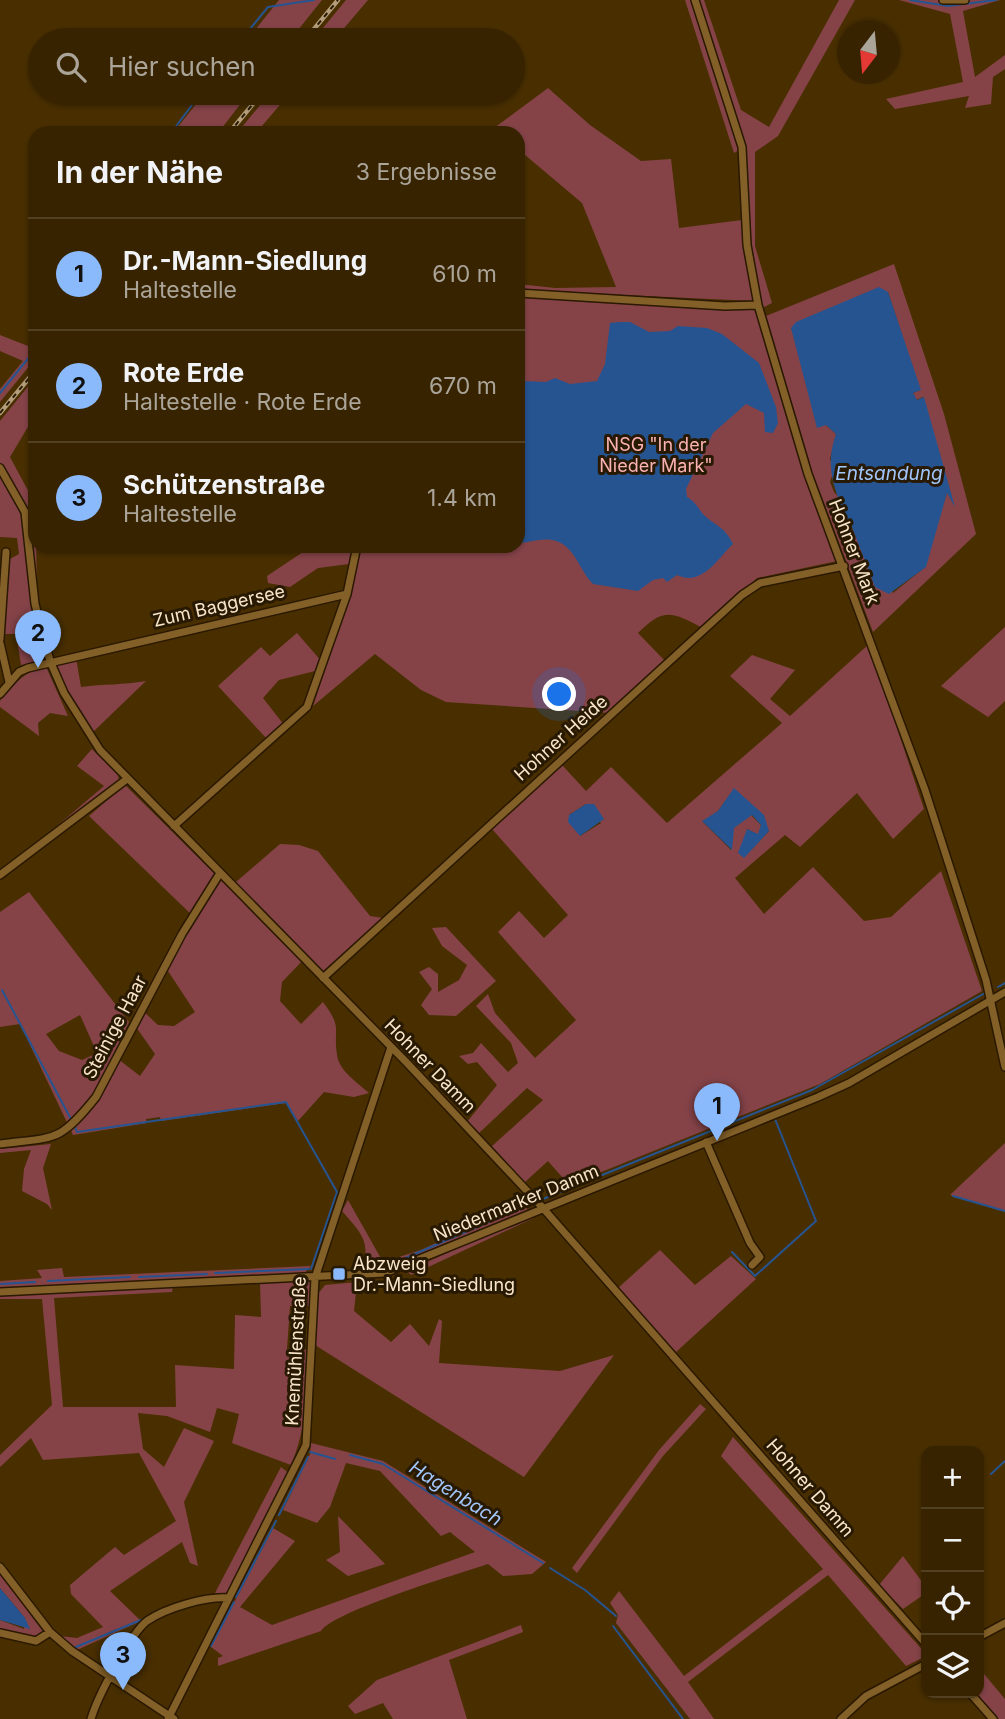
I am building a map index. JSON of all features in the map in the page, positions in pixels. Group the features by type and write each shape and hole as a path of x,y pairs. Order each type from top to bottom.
{"street":[{"name":"Hohner Mark","path":"695,0 741,147 747,245 758,305 808,474 925,790 992,999 1005,1067"},
{"path":"943,0 965,0"},
{"path":"525,293 724,306 758,305"},
{"name":"Hohner Damm","path":"0,468 25,512 28,540"},
{"path":"0,694 9,682 0,641 6,552"},
{"name":"Hohner Damm","path":"29,553 35,604 50,661 64,693 93,740 127,779 391,1047 542,1207 921,1638"},
{"path":"174,827 307,707 347,594 356,553"},
{"name":"Hohner Heide","path":"323,978 743,595 760,583 844,566"},
{"name":"Zum Baggersee","path":"9,682 23,670 50,661 347,594"},
{"path":"0,875 127,779"},
{"name":"Steinige Haar","path":"0,1144 56,1138 66,1132 82,1115 96,1097 182,934 220,873"},
{"name":"Niedermarker Damm","path":"0,1292 385,1273 849,1083 1005,992"},
{"name":"Knemühlenstraße","path":"170,1718 306,1445 315,1278 391,1047"},
{"path":"706,1142 750,1243 760,1257 752,1265"},
{"path":"0,1567 50,1632 170,1718"},
{"path":"91,1719 110,1676 145,1622 172,1609 229,1598"},
{"path":"983,1635 1005,1623"},
{"path":"0,1633 36,1641 50,1632"},
{"path":"841,1719 866,1696 921,1667"},
{"path":"974,1698 993,1719"}],"green space":[{"path":"279,0 322,0 300,28 257,28"},
{"path":"346,0 368,0 344,28 323,28"},
{"path":"685,0 692,0 739,150 734,153"},
{"path":"699,0 704,0 741,110 769,127 839,0 855,0 843,21 837,21 837,32 778,136 755,152 755,246 772,303 762,308 749,245 745,157"},
{"path":"899,0 1000,0 963,11 975,77 1005,55 1005,69 993,77 991,104 965,108 969,96 895,109 886,99 963,82 950,14"},
{"path":"548,88 590,125 641,161 671,159 679,228 742,220 754,301 525,290 525,285 555,288 616,287 582,203 525,155 525,126 497,126"},
{"path":"195,105 240,105 223,126 179,126"},
{"path":"260,105 280,105 262,126 243,126"},
{"path":"894,264 944,414 976,534 873,632 812,471 766,316","holes":["888,292 920,390 913,393 916,400 923,397 953,503 947,492 924,568 893,593 847,521 841,499 830,482 834,470 830,459 836,434 826,425 791,328"]},
{"name":"NSG \"In der Nieder Mark\"","path":"525,295 757,306 837,561 757,578 703,628 676,616 655,619 638,633 666,662 610,713 446,702 421,690 375,654 313,706 351,592 357,563 318,568 290,587 268,583 267,576 302,553 525,553"},
{"path":"0,335 28,346 28,368 0,402 0,389 23,361 0,351"},
{"path":"28,387 28,427 10,457 28,491 28,518 27,511 0,463 0,421"},
{"path":"0,475 23,519 32,605 43,657 42,661 21,665 16,634 3,634 8,560 19,554 17,538 0,537"},
{"path":"33,553 36,553 37,585"},
{"path":"1005,627 1005,701 988,717 941,686"},
{"path":"297,633 322,662 319,670 279,680 263,698 284,725 268,740 218,686 261,647 270,656"},
{"path":"869,644 924,809 893,839 857,793 800,847 785,835 735,878 764,914 813,867 864,921 891,917 941,871 982,991 820,1084 569,1185 548,1161 525,1182 491,1147 543,1100 527,1088 478,1134 467,1122 497,1085 477,1062 468,1064 459,1056 473,1053 481,1043 508,1072 518,1063 511,1043 476,1006 488,994 495,1013 535,1058 576,1020 498,932 519,911 544,938 568,915 492,829 562,765 586,791 611,767 667,823 782,723 730,676 752,655 795,670 770,699 790,716","holes":["734,789 769,831 744,857 747,829 759,835 761,825 751,815 733,828 731,850 703,822 718,811","586,804 601,823 580,836 569,815"]},
{"path":"76,658 81,687 146,681 93,732 69,693 57,666 60,662"},
{"path":"42,668 47,669 68,716 50,713 38,723 39,736 0,707 0,701 24,677"},
{"path":"92,749 118,775 119,783 31,848 104,786 77,766"},
{"path":"125,785 229,888 280,844 299,845 318,851 370,916 383,918 322,972 307,956 282,982 280,1001 301,1024 323,1002 335,1023 338,1061 369,1093 354,1097 324,1092 298,1121 286,1103 161,1121 160,1117 146,1119 147,1123 73,1135 20,1024 0,1027 0,912 29,892 129,1022 96,1091 118,1059 140,1076 155,1054 136,1027 143,1011 158,1025 174,1026 195,1012 166,968 194,917 89,816","holes":["80,1015 97,1053 82,1060 59,1051 46,1034"]},
{"path":"446,927 496,981 456,1016 429,1015 421,1005 432,989 419,972 429,967 438,974 438,992 459,980 467,965 442,946 432,928"},
{"path":"1005,1143 1005,1212 950,1195"},
{"path":"51,1144 43,1168 52,1210 47,1204 22,1191 24,1169 31,1150 0,1153 0,1149"},
{"path":"348,1200 383,1262 421,1250 527,1201 527,1210 385,1270 360,1272 365,1246 359,1232 342,1211"},
{"path":"532,1215 534,1218 411,1275 407,1271"},
{"path":"660,1250 695,1285 731,1256 756,1279 676,1352 617,1289"},
{"path":"311,1266 297,1281 311,1282 310,1306 290,1306 287,1349 308,1350 303,1423 291,1465 232,1443 239,1414 217,1408 210,1432 167,1416 138,1413 143,1449 164,1467 184,1428 214,1441 184,1502 198,1566 190,1563 182,1542 110,1591 141,1621 77,1650 59,1636 77,1638 103,1627 71,1594 70,1585 115,1547 124,1555 176,1521 139,1453 43,1460 31,1438 0,1467 0,1455 52,1405 42,1299 0,1299 0,1281 42,1278 37,1270 62,1268 64,1277","holes":["260,1282 261,1317 235,1315 234,1369 175,1365 176,1407 63,1407 54,1298 172,1292 173,1286"]},
{"path":"357,1282 354,1311 391,1342 410,1324 429,1346 439,1319 442,1321 439,1363 560,1371 614,1355 524,1477 315,1345 318,1294 325,1285"},
{"path":"700,1404 706,1409 663,1456 577,1573 572,1568 659,1450"},
{"path":"733,1437 921,1648 921,1658 906,1666 828,1575 688,1682 714,1719 690,1719 616,1623 618,1615 610,1603 619,1591 684,1676 823,1569 721,1456"},
{"path":"311,1443 383,1461 546,1562 532,1574 503,1576 488,1564 372,1604 331,1623 321,1631 218,1666 218,1658 223,1656 211,1647 273,1528 295,1541 240,1607 272,1625 475,1552 450,1532 441,1536 380,1471 346,1463 330,1507 317,1523 283,1510 310,1454"},
{"path":"281,1467 291,1475 228,1594 215,1593"},
{"path":"338,1516 385,1564 348,1576 326,1560 340,1552"},
{"path":"903,1556 921,1580 921,1596 903,1609 879,1585"},
{"path":"0,1574 44,1633 30,1644 0,1636 0,1620 24,1629 25,1618 0,1588"},
{"path":"521,1625 523,1632 449,1660 467,1719 393,1719 383,1703 355,1714 348,1706 377,1680"},
{"path":"984,1674 1005,1699 1005,1719 999,1719 980,1698 984,1698"}],"water":[{"name":"Entsandung","path":"879,287 888,292 921,390 913,393 917,400 924,397 955,507 947,493 926,567 889,594 875,587 850,522 846,520 832,478 831,457 836,434 826,425 817,428 791,328 796,322"},
{"path":"630,322 649,332 670,331 678,326 707,328 722,334 759,363 776,407 778,423 773,433 765,432 764,413 746,404 713,433 686,489 687,497 726,533 733,544 715,564 701,574 686,578 677,575 667,582 663,578 653,580 638,591 593,584 571,552 560,542 548,540 525,542 525,381 546,382 555,378 570,384 597,381 605,364 610,323"},
{"path":"734,788 764,815 769,831 744,858 738,853 747,829 758,834 761,825 752,815 734,828 732,850 702,821 718,811"},
{"path":"586,804 594,804 604,819 580,836 568,822 569,815"},
{"path":"0,1588 25,1618 30,1629 0,1620"}],"waterway":[{"path":"251,28 268,7 314,0"},
{"path":"910,0 948,6 996,0"},
{"path":"176,126 192,105"},
{"path":"0,393 28,359"},
{"path":"998,987 1005,983"},
{"path":"2,990 72,1121"},
{"path":"543,1199 812,1090 985,993"},
{"path":"75,1127 77,1132 286,1102 337,1192 311,1269"},
{"path":"732,1252 755,1276 816,1221 775,1119"},
{"path":"953,1196 1005,1211"},
{"path":"394,1263 530,1204"},
{"path":"356,1269 387,1265"},
{"path":"215,1273 309,1269"},
{"path":"139,1277 207,1274"},
{"path":"48,1281 130,1277"},
{"path":"1,1284 35,1282"},
{"name":"Hagenbach","path":"310,1452 335,1459"},
{"name":"Hagenbach","path":"350,1455 383,1464 543,1563"},
{"name":"Hagenbach","path":"279,1515 308,1457"},
{"path":"991,1474 1005,1461"},
{"name":"Hagenbach","path":"236,1597 276,1521"},
{"name":"Hagenbach","path":"550,1568 585,1590 616,1616"},
{"name":"Hagenbach","path":"211,1646 234,1602"},
{"path":"76,1647 141,1620"},
{"name":"Hagenbach","path":"613,1626 683,1719"}],"railway":[{"path":"315,28 338,0"},
{"path":"235,126 252,105"},
{"path":"0,413 28,379"}],"place":[{"name":"Rote Erde","path":"38,668"},
{"name":"Dr.-Mann-Siedlung","path":"717,1141"},
{"name":"Abzweig Dr.-Mann-Siedlung","path":"339,1274"},
{"name":"Schützenstraße","path":"123,1690"}]}
